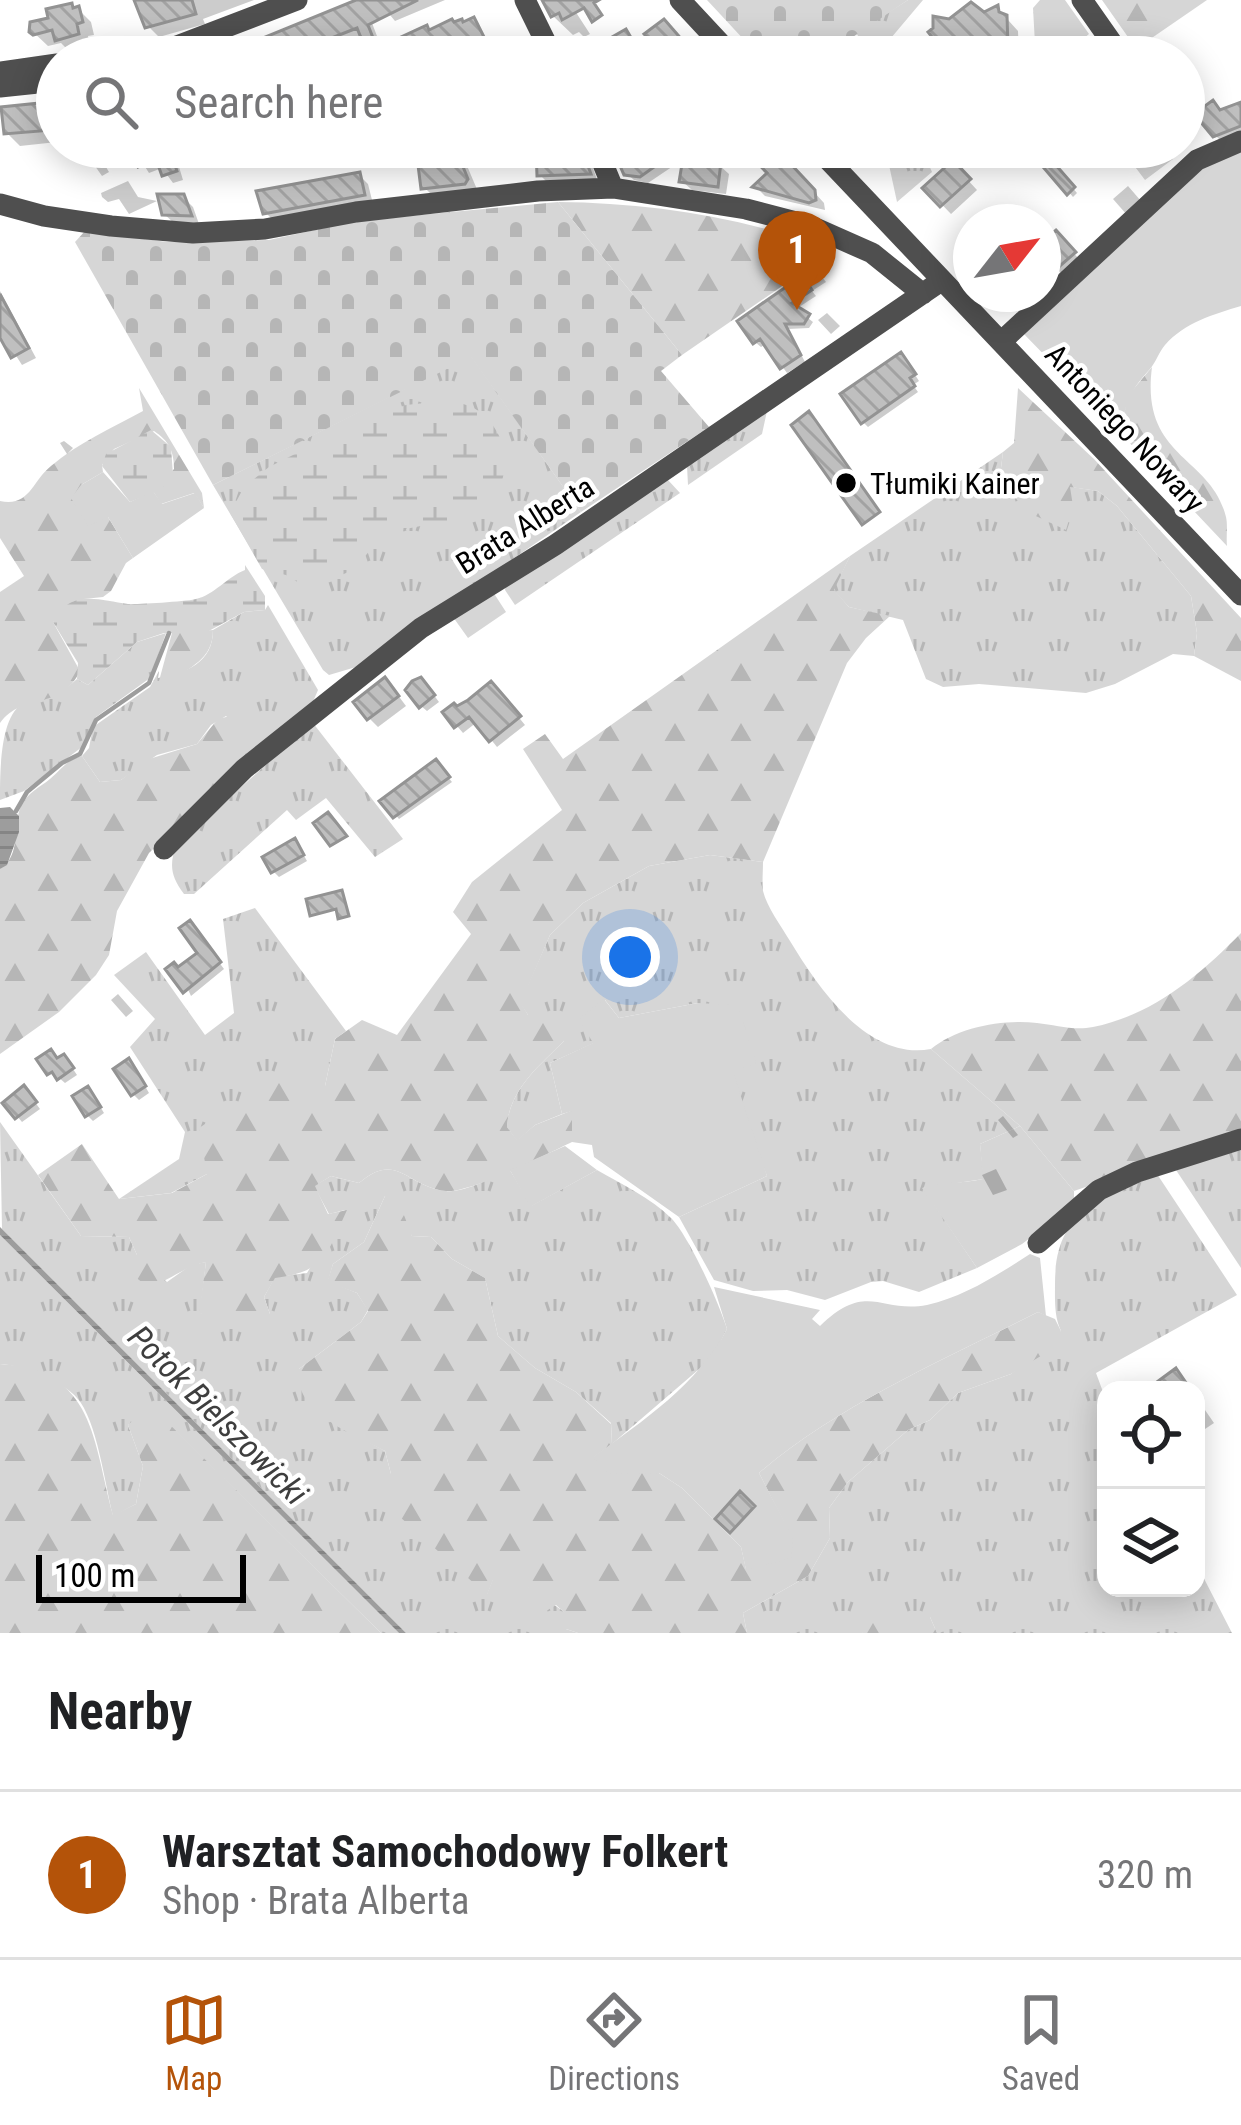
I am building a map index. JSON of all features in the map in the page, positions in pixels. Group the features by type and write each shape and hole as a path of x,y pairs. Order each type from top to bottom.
{"street":[{"path":"203,36 297,0"},
{"path":"525,0 543,36"},
{"path":"680,0 713,36"},
{"path":"1082,0 1108,36"},
{"path":"0,72 36,67"},
{"path":"0,87 36,83"},
{"path":"1205,148 1241,141"},
{"path":"605,168 613,188"},
{"name":"Antoniego Nowary","path":"833,168 932,287 1002,341 1241,595"},
{"path":"1002,341 1173,168"},
{"path":"0,204 44,216 193,233 265,230 356,212 520,193 613,188 746,209 811,226 932,287"},
{"name":"Brata Alberta","path":"164,849 244,769 421,628 555,545 932,287"},
{"path":"1038,1243 1100,1190 1137,1172 1241,1139"}],"green space":[{"path":"707,0 908,0 854,36 740,36"},
{"path":"908,0 923,0 893,36 856,33"},
{"path":"1040,0 1065,0 1089,34 1035,36 1033,8"},
{"path":"1102,0 1207,0 1155,36 1127,36"},
{"path":"1241,148 1241,306 1190,325 1165,345 1129,400 1123,436 1022,332 1044,312 1061,312 1061,297 1205,168"},
{"path":"890,168 930,168 932,172 897,202"},
{"path":"1136,168 1161,168 1145,180"},
{"path":"558,202 698,214 833,251 682,355"},
{"path":"558,202 682,355 661,371 709,427 581,512 471,357 213,485 75,242 85,231 167,242 269,240 356,221"},
{"path":"471,356 581,512 356,667 329,675 213,485"},
{"path":"1152,367 1156,421 1166,439 1218,497 1226,517 1227,546 1123,436 1126,398"},
{"path":"139,388 202,493 204,508 194,493 161,504 153,491 174,469 174,463 167,443 154,431 114,449 102,465 103,472 81,485 133,558 111,591 84,599 53,622 80,671 72,684 52,697 20,707 0,723 0,592 24,576 0,538 0,501 24,497 61,458 143,411"},
{"path":"1018,388 1094,459 1241,618 1241,681 1194,656 1197,633 1191,596 1117,506 1098,491 1070,487 1073,506 1066,530 1025,511 1000,476 1003,452 1014,443"},
{"path":"444,401 482,413 502,443 503,477 485,507 455,520 387,536 352,569 335,577 301,584 262,569 230,513 244,487 269,467 361,421 406,405"},
{"path":"767,411 762,434 688,485 687,466"},
{"path":"151,430 171,447 173,475 160,490 130,502 102,466 106,454"},
{"path":"1003,452 1000,476 1098,491 1117,506 1191,596 1197,633 1194,656 1173,654 1115,684 1086,693 979,684 943,687 926,679 903,620 849,607 833,590 850,556"},
{"path":"103,472 130,502 153,491 162,504 195,493 204,508 133,558 108,517 88,526 71,498 81,485"},
{"path":"668,480 680,493 515,605 506,584"},
{"path":"850,556 834,590 849,607 890,616 847,663 763,862 710,855 649,866 583,903 550,935 521,1003 528,1015 561,1013 564,1041 519,1090 507,1127 517,1140 535,1125 573,1110 572,1142 457,1190 433,1188 393,1170 372,1174 359,1183 331,1176 315,1186 328,1214 347,1210 334,1239 315,1265 275,1278 264,1297 268,1325 254,1332 245,1318 228,1322 199,1313 206,1262 148,1287 134,1276 137,1255 129,1237 81,1236 38,1175 82,1144 119,1199 172,1193 207,1174 199,1128 246,1097 292,1077 325,1086 335,1039 362,1020 397,1035 471,934 453,912 472,882 562,810 523,749 545,734 563,759"},
{"path":"245,565 265,596 265,610 244,612 205,633 164,633 137,642 88,685 77,679 78,663 53,622 68,604 86,599 132,604 196,599 245,570"},
{"path":"495,595 506,612 468,638 453,617"},
{"path":"268,605 318,690 312,704 259,748 226,716 211,725 197,744 157,755 121,780 100,782 82,756 89,748 93,727 150,687 159,671 158,678 196,664 208,651 213,630"},
{"path":"213,630 209,649 199,661 169,683 159,681 172,633"},
{"path":"166,633 150,678 96,717 82,747 24,791 0,800 3,744 17,709 77,679 88,685 137,642"},
{"path":"234,715 256,723 259,748 149,853 117,911 109,955 96,975 59,1012 0,1054 0,869 11,856 24,801 77,758 82,756 100,782 121,780 146,760 197,744 218,719"},
{"path":"313,723 403,839 375,857 326,798 296,820 287,810 194,894 184,894 173,871 176,845"},
{"path":"710,855 763,862 763,891 771,910 815,979 847,1017 886,1044 931,1049 1020,1126 980,1144 984,1179 923,1188 977,1268 919,1292 871,1282 825,1300 787,1290 753,1291 714,1280 679,1217 767,1176 698,1003 619,1018 605,1000 594,1043 550,1063 562,1114 535,1125 517,1141 507,1127 519,1090 564,1041 528,1015 520,1003 550,935 583,903 649,866"},
{"path":"255,908 346,1031 335,1039 325,1086 207,1174 171,1193 119,1199 179,1159 185,1132 130,1047 155,1019 114,975 146,952 205,1035 234,1013 223,919"},
{"path":"1241,933 1241,1133 1074,1191 1020,1126 931,1049 967,1030 996,1024 1079,1028 1115,1021 1174,991"},
{"path":"604,999 619,1018 698,1003 738,1005 756,1063 733,1072 767,1176 679,1217 594,1157 592,1145 572,1142 572,1111 562,1114 550,1063 593,1043 579,1019"},
{"path":"0,1122 81,1236 129,1237 137,1255 167,1282 191,1265 206,1262 200,1313 245,1318 270,1314 264,1297 275,1277 307,1273 345,1210 329,1214 314,1186 331,1176 359,1183 372,1174 393,1170 433,1188 453,1191 510,1170 531,1206 597,1170 663,1211 695,1254 727,1329 712,1358 612,1444 611,1423 498,1336 485,1278 452,1259 431,1237 412,1236 385,1196 364,1242 333,1264 328,1281 357,1293 368,1310 361,1322 299,1369 356,1435 385,1451 391,1474 487,1594 493,1579 528,1587 566,1613 566,1629 578,1633 406,1633 2,1229"},
{"path":"1020,1126 1074,1191 1074,1205 1022,1244 977,1268 922,1188 983,1179 980,1144"},
{"path":"565,1146 597,1170 530,1207 510,1170"},
{"path":"1241,1149 1241,1268 1176,1170"},
{"path":"1157,1174 1237,1295 1096,1373 1097,1597 1205,1597 1205,1580 1232,1633 937,1633 930,1617 862,1633 747,1633 743,1613 808,1576 830,1538 829,1508 848,1482 958,1393 1011,1374 1061,1331 1055,1308 1057,1259 1072,1224 1099,1201"},
{"path":"385,1196 397,1197 412,1236 431,1237 452,1259 485,1278 498,1336 535,1368 576,1392 611,1424 612,1444 594,1457 659,1473 682,1488 741,1547 746,1569 792,1538 759,1473 790,1448 894,1385 1038,1312 1055,1319 1061,1331 1054,1348 1011,1374 958,1393 848,1482 829,1508 830,1538 808,1576 743,1613 747,1633 578,1633 566,1629 565,1613 556,1605 543,1613 532,1610 528,1587 508,1588 493,1580 487,1595 390,1508 391,1474 385,1451 327,1420 305,1398 299,1369 361,1322 368,1311 357,1293 327,1282 333,1264 364,1242"},
{"path":"0,1235 399,1633 381,1633 155,1411 128,1425 143,1466 136,1504 113,1516 95,1437 77,1398 41,1375 0,1364"},
{"path":"1030,1254 1040,1258 1046,1316 1038,1312 894,1385 824,1425 759,1473 793,1538 791,1558 746,1570 741,1547 682,1488 659,1473 608,1474 593,1457 668,1400 715,1349 727,1329 714,1287 820,1310 812,1319 820,1326 836,1312 862,1302 911,1307 941,1301 981,1284"},
{"path":"0,1364 55,1379 72,1395 94,1436 113,1515 136,1504 143,1466 128,1425 155,1410 381,1633 0,1633"},
{"path":"881,1613 930,1617 937,1633 862,1633"}],"shaded area":[{"path":"10,807 19,816 19,832 7,865 0,869 0,808"},
{"path":"0,1227 406,1633 399,1633 0,1235"}],"building":[{"path":"134,0 192,0 196,14 145,28"},
{"path":"356,0 418,0 368,25 372,36 360,36 357,28 337,36 268,36"},
{"path":"542,0 599,0 594,3 602,15 592,22 584,8 562,20 559,13 551,17"},
{"path":"971,2 984,12 998,5 999,12 1007,15 1008,36 931,36 928,32 933,16 949,19"},
{"path":"72,3 73,8 79,6 83,22 77,24 79,34 29,32 30,22 48,18 46,9"},
{"path":"474,17 484,36 403,36 427,25 429,30 452,19 463,22"},
{"path":"664,19 679,36 646,36"},
{"path":"1213,100 1220,110 1241,102 1241,126 1213,137 1205,127 1205,106"},
{"path":"36,103 36,131 4,134 1,107"},
{"path":"159,168 176,168 177,171 162,176"},
{"path":"418,168 464,168 468,179 465,184 421,189"},
{"path":"537,168 589,168 591,174 537,176"},
{"path":"621,168 653,168 640,177 624,175"},
{"path":"681,168 720,168 718,187 679,182"},
{"path":"762,168 794,168 815,190 816,200 809,203 752,187 767,173"},
{"path":"944,168 961,168 971,179 940,207 922,188"},
{"path":"1044,168 1058,168 1075,187 1067,195"},
{"path":"360,172 365,195 263,214 256,191"},
{"path":"157,194 184,194 192,216 162,215"},
{"path":"1061,236 1076,252 1061,265"},
{"path":"816,266 823,276 792,303 810,314 804,324 785,324 801,355 780,369 760,339 753,344 737,321"},
{"path":"0,294 29,348 11,358 0,338"},
{"path":"901,352 916,374 910,378 915,386 861,424 840,394"},
{"path":"809,411 880,512 862,525 791,425"},
{"path":"385,677 399,696 367,720 353,702"},
{"path":"421,677 435,695 419,708 405,690"},
{"path":"491,681 521,716 489,742 469,717 454,728 442,712 468,700"},
{"path":"436,759 450,777 393,818 379,801"},
{"path":"328,812 347,836 330,846 313,823"},
{"path":"295,838 304,855 271,873 262,857"},
{"path":"342,890 349,916 338,919 336,909 310,916 306,899"},
{"path":"190,920 221,962 183,993 165,969 174,962 178,967 197,953 179,928"},
{"path":"51,1049 57,1058 64,1054 74,1068 57,1080 36,1059"},
{"path":"129,1058 146,1086 131,1096 113,1069"},
{"path":"24,1085 37,1102 15,1119 2,1103"},
{"path":"88,1086 101,1107 85,1117 72,1096"},
{"path":"1176,1368 1185,1381 1158,1381"},
{"path":"740,1491 755,1506 730,1533 715,1519"}],"waterway":[{"path":"16,811 27,792 80,754 96,720 149,683 169,633"}],"place":[{"name":"Warsztat Samochodowy Folkert","path":"797,310"},
{"name":"Tłumiki Kainer","path":"846,483"}],"water label":[{"name":"Potok Bielszowicki","path":"218,1415"}]}
